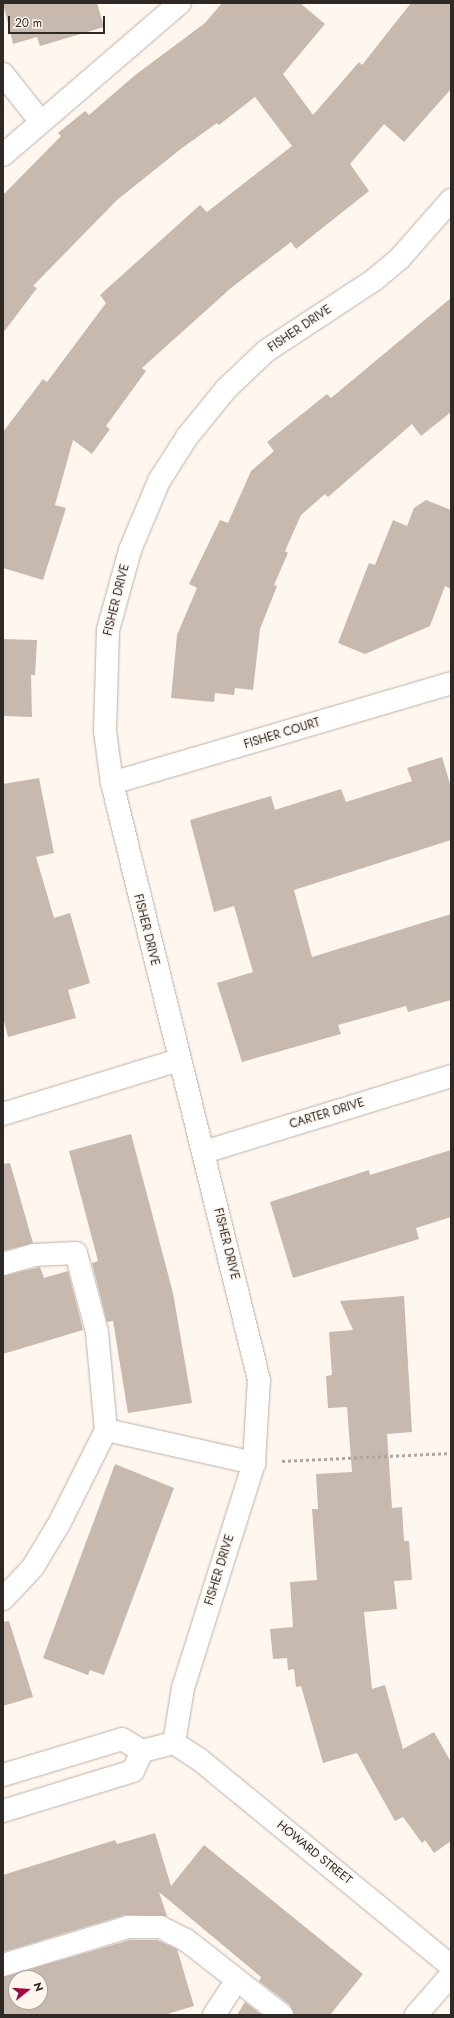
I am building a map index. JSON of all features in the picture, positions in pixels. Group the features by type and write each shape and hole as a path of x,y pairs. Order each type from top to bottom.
{"street":[{"path":"3,155 180,3"},
{"path":"3,74 41,122"},
{"name":"FISHER DRIVE","path":"174,1743 183,1688 254,1463 259,1380 204,1152 178,1060 112,783 105,731 108,630 130,550 159,481 187,437 226,389 266,351 374,280 400,258 451,200"},
{"name":"FISHER COURT","path":"112,783 451,683"},
{"path":"3,1114 178,1060"},
{"name":"CARTER DRIVE","path":"204,1152 451,1076"},
{"path":"3,1264 34,1255 76,1253 98,1332 106,1430 60,1522 33,1568 3,1599"},
{"path":"106,1430 254,1463"},
{"path":"3,1775 122,1739 142,1751 174,1743"},
{"name":"HOWARD STREET","path":"174,1743 199,1759 451,1966"},
{"path":"3,1811 133,1771 142,1751"},
{"path":"3,1965 128,1927 160,1926 186,1940 236,1981 282,2015"},
{"path":"416,2015 451,1975"},
{"path":"214,2015 236,1981"}],"path":[{"path":"254,1463 451,1453"}],"building":[{"path":"3,3 97,3 104,27 40,46 37,37 13,44"},
{"path":"222,3 300,3 325,24 283,74 313,115 359,62 362,65 411,3 451,3 451,89 404,142 384,124 350,164 369,191 296,249 291,242 231,288 142,368 146,371 106,426 110,429 92,454 73,440 55,505 66,508 43,580 3,568 3,432 43,379 47,382 106,303 100,295 200,205 207,212 292,146 255,97 219,125 217,123 182,148 117,200 33,286 37,288 3,333 3,195 61,136 58,133 85,111 89,115 134,76 205,23"},
{"path":"451,298 451,412 421,436 412,424 328,497 325,494 301,515 285,551 288,553 274,585 277,586 260,629 253,690 235,688 234,695 215,693 214,702 171,698 177,635 197,588 189,584 220,520 228,523 251,471 274,451 267,442 327,394 331,398"},
{"path":"426,500 451,510 451,589 445,586 430,626 365,654 338,643 369,563 375,565 393,520 407,526 414,508"},
{"path":"3,639 37,640 35,675 31,675 32,717 3,716"},
{"path":"442,757 451,787 451,840 294,890 312,957 451,914 451,1000 408,1012 406,1006 338,1025 341,1034 242,1062 217,983 253,972 234,906 214,912 190,820 271,796 275,810 341,789 346,802 412,781 407,768"},
{"path":"39,778 54,853 36,857 54,918 70,913 90,983 68,990 76,1018 8,1037 3,1017 3,784"},
{"path":"131,1134 173,1293 192,1403 128,1413 113,1321 107,1322 92,1263 98,1261 69,1151"},
{"path":"451,1150 451,1217 416,1228 419,1239 293,1278 270,1202 369,1170 370,1175"},
{"path":"10,1163 33,1243 3,1251 3,1164"},
{"path":"40,1267 44,1278 68,1271 83,1330 3,1354 3,1276"},
{"path":"404,1296 412,1432 387,1434 392,1508 402,1507 404,1541 409,1541 412,1580 394,1581 397,1609 364,1612 372,1689 385,1685 403,1749 434,1732 451,1762 451,1841 434,1853 425,1840 422,1843 403,1817 395,1821 357,1753 323,1763 301,1686 296,1687 294,1669 288,1670 287,1658 273,1659 270,1629 293,1627 290,1582 317,1580 312,1509 318,1509 316,1474 352,1472 347,1407 328,1408 326,1376 332,1375 329,1332 353,1330 340,1301"},
{"path":"115,1464 174,1488 104,1675 90,1670 88,1675 43,1658"},
{"path":"9,1621 33,1697 3,1706 3,1622"},
{"path":"155,1833 171,1886 204,1845 363,1974 330,2015 294,2015 290,2005 259,1981 261,1977 159,1892 167,1916 125,1915 3,1952 3,1875 115,1840 117,1844"},
{"path":"130,1940 157,1940 177,1949 194,2006 164,2015 3,2015 3,1977 8,1976 8,2010 48,2010 48,1970 27,1970"},
{"path":"245,2002 262,2015 237,2015"}]}
